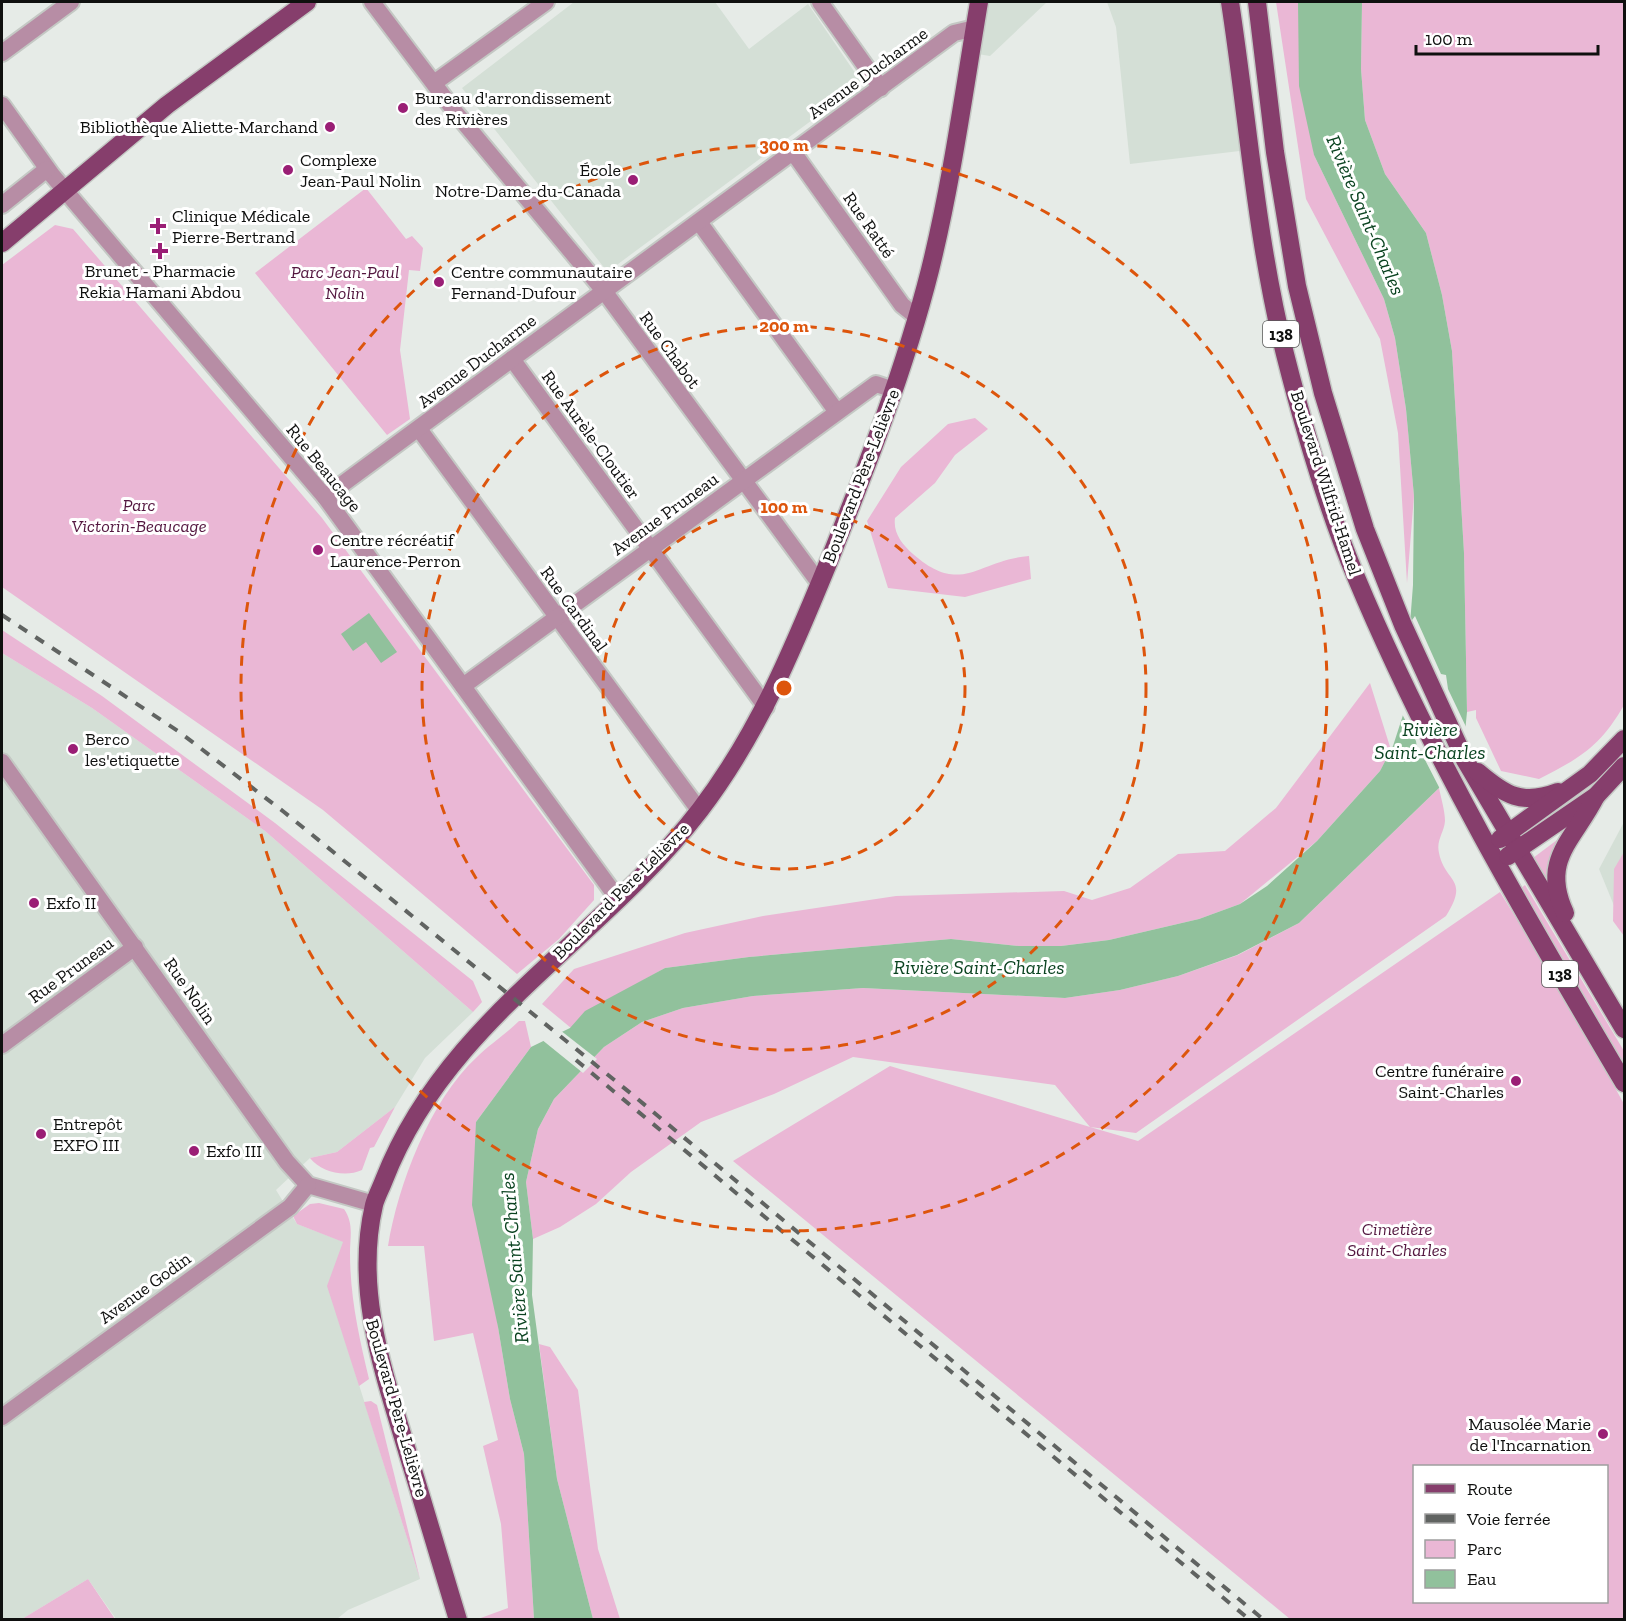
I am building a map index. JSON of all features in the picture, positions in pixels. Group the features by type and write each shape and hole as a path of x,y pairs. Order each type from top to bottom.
{"main road":[{"path":"2,243 167,105 307,2"},
{"name":"Boulevard Père-Lelièvre","path":"458,1620 372,1331 368,1268 374,1204 401,1139 445,1070 507,1003 661,856 699,810 736,757 766,707 820,584 894,390 917,317 945,204 979,2"},
{"name":"Boulevard Wilfrid-Hamel","path":"1230,2 1258,225 1285,352 1335,524 1389,652 1454,786 1624,1083"},
{"name":"Boulevard Wilfrid-Hamel","path":"1257,2 1281,192 1310,345 1365,530 1403,625 1465,760 1624,1029"},
{"path":"1497,863 1513,842 1624,739"},
{"path":"1465,760 1495,787 1514,797 1542,798 1581,781"},
{"path":"1582,956 1558,893 1555,874 1564,844 1587,814 1596,796 1624,766"},
{"path":"1487,846 1513,842 1596,796"}],"street":[{"path":"2,53 71,2"},
{"name":"Rue Chabot","path":"372,2 434,83 603,291 742,482 820,584"},
{"path":"434,83 546,2"},
{"path":"820,2 881,88"},
{"name":"Avenue Ducharme","path":"325,497 954,33 975,28"},
{"name":"Rue Beaucage","path":"2,105 47,169 325,497 618,899"},
{"name":"Rue Ratté","path":"793,152 902,305 917,317"},
{"path":"2,205 47,169"},
{"path":"699,222 837,412"},
{"name":"Rue Aurèle-Cloutier","path":"512,359 766,707"},
{"name":"Avenue Pruneau","path":"463,686 876,384 894,390"},
{"name":"Rue Cardinal","path":"419,429 699,810"},
{"name":"Rue Nolin","path":"2,762 287,1162 308,1185"},
{"name":"Rue Pruneau","path":"2,1045 135,947"},
{"path":"308,1185 374,1204"},
{"name":"Avenue Godin","path":"2,1417 290,1207 308,1185"}],"shaded area":[{"name":"École Notre-Dame-du-Canada","path":"574,2 715,2 749,49 808,4 862,83 610,270 606,270 462,88"},
{"path":"979,2 1047,2 990,56 971,53"},
{"path":"1107,2 1230,2 1248,150 1130,164 1116,27"},
{"path":"2,653 92,708 265,831 473,1012 425,1058 395,1107 337,1152 310,1158 276,1190 297,1224 344,1242 328,1286 420,1579 348,1610 337,1619 116,1619 88,1579 22,1619 2,1619"},
{"path":"1624,822 1624,930 1599,869"}],"green space":[{"path":"1276,2 1298,2 1314,155 1384,299 1395,338 1406,409 1414,496 1407,583 1398,433 1380,339 1306,199"},
{"path":"1362,2 1624,2 1624,705 1606,731 1588,750 1539,779 1501,771 1476,718 1476,710 1467,712 1464,553 1452,351 1442,295 1426,233 1385,174 1365,120 1361,69"},
{"name":"Parc Jean-Paul Nolin","path":"366,188 406,239 412,236 423,248 420,271 409,270 400,350 410,419 387,435 255,273"},
{"name":"Parc Victorin-Beaucage","path":"55,225 73,229 322,518 594,885 594,900 559,939 517,974 323,810 2,587 2,265"},
{"path":"975,418 988,429 955,455 935,483 895,518 897,533 913,554 930,567 944,573 958,575 970,573 996,563 1029,556 1031,579 965,597 888,588 867,521 901,467 948,424"},
{"path":"2,630 102,696 275,823 473,981 482,1002 473,1012 265,831 92,708 2,653"},
{"path":"1370,683 1391,750 1380,771 1317,841 1240,904 1199,919 1109,940 1061,946 1019,946 951,939 749,957 665,968 583,1014 571,1028 542,1004 574,969 685,933 763,916 896,896 1064,891 1092,900 1130,888 1178,854 1225,851 1276,808"},
{"path":"1439,788 1445,821 1439,853 1456,887 1453,904 1446,916 1136,1133 1090,1127 1055,1085 853,1057 774,1094 701,1122 631,1172 596,1204 560,1227 533,1239 526,1182 538,1129 554,1099 604,1047 642,1022 683,1008 753,996 863,988 1065,998 1120,990 1178,976 1238,955 1299,923"},
{"path":"1557,840 1559,843 1548,881 1544,882 1533,858"},
{"path":"1624,852 1624,936 1613,921 1614,869"},
{"path":"1525,885 1624,1051 1624,1068 1549,941 1521,888"},
{"name":"Cimetière Saint-Charles","path":"1500,892 1566,999 1624,1104 1624,1619 1290,1619 733,1161 890,1066 1138,1141"},
{"path":"519,1021 525,1021 531,1047 476,1122 498,1327 510,1399 524,1454 534,1619 478,1619 508,1608 501,1524 483,1446 498,1440 473,1333 434,1341 424,1246 388,1246 408,1171 431,1120 460,1075"},
{"path":"395,1107 374,1147 370,1148 362,1170 348,1173 334,1172 320,1167 310,1158 337,1152"},
{"path":"319,1203 344,1209 349,1220 353,1301 369,1379 359,1386 327,1286 343,1242 297,1224 293,1216 310,1204"},
{"path":"539,1344 550,1347 578,1390 598,1549 620,1619 593,1619 557,1479"},
{"path":"371,1401 377,1405 420,1579 364,1402"},
{"path":"88,1579 115,1619 22,1619"}],"water":[{"name":"Rivière Saint-Charles","path":"1298,2 1362,2 1361,69 1365,120 1385,174 1426,233 1442,295 1452,351 1464,553 1467,712 1463,752 1439,788 1299,923 1237,955 1178,976 1120,990 1065,998 863,988 753,996 683,1008 642,1022 604,1047 554,1099 538,1129 526,1182 533,1239 532,1295 557,1479 593,1619 534,1619 524,1454 510,1399 498,1327 472,1205 476,1122 531,1047 570,1028 585,1011 665,968 749,957 951,939 1019,946 1061,946 1109,940 1199,919 1240,904 1267,886 1317,841 1380,771 1393,746 1403,715 1413,585 1414,496 1406,409 1395,338 1384,299 1314,155 1299,86"},
{"path":"369,613 397,652 381,663 366,642 353,651 341,634"}],"pier":[{"path":"1415,616 1441,674 1446,675 1448,689 1468,731 1466,750 1440,789 1423,756 1418,755 1416,741 1400,710 1407,627"},
{"path":"560,1030 597,1059 583,1073 541,1039"}],"railway":[{"path":"2,615 178,731 284,812 634,1096 1264,1620"},
{"path":"576,1060 1250,1620"}],"place":[{"name":"Bureau d'arrondissement des Rivières","path":"403,108"},
{"name":"Bibliothèque Aliette-Marchand","path":"330,127"},
{"name":"Complexe Jean-Paul Nolin","path":"288,170"},
{"name":"École Notre-Dame-du-Canada","path":"633,180"},
{"name":"Clinique Médicale Pierre-Bertrand","path":"158,226"},
{"name":"Brunet - Pharmacie Rekia Hamani Abdou","path":"160,251"},
{"name":"Centre communautaire Fernand-Dufour","path":"439,282"},
{"name":"Centre récréatif Laurence-Perron","path":"318,550"},
{"name":"Berco les'etiquette","path":"73,749"},
{"name":"Exfo II","path":"34,903"},
{"name":"Centre funéraire Saint-Charles","path":"1516,1081"},
{"name":"Entrepôt EXFO III","path":"41,1134"},
{"name":"Exfo III","path":"194,1151"},
{"name":"Mausolée Marie de l'Incarnation","path":"1603,1434"}]}
